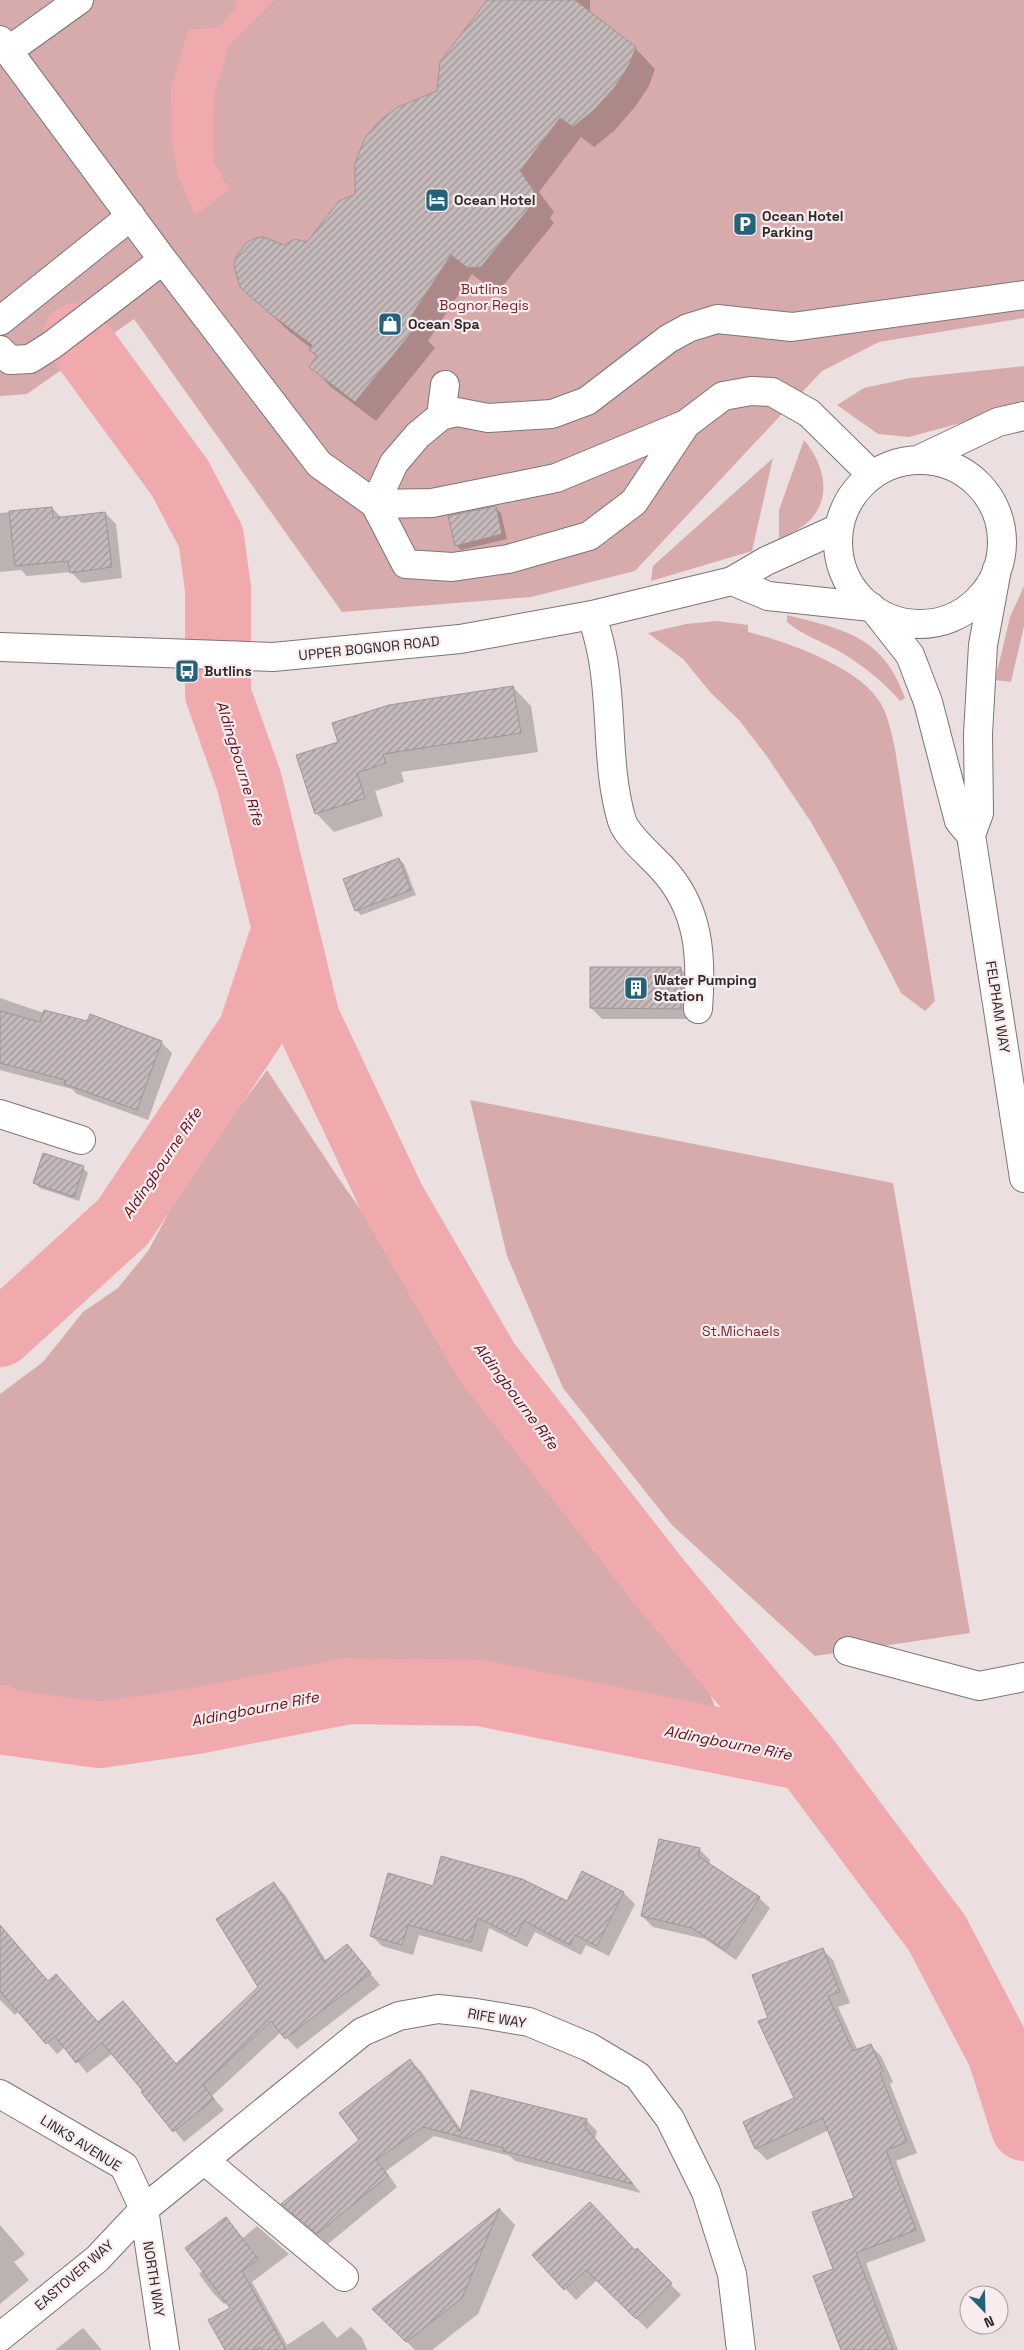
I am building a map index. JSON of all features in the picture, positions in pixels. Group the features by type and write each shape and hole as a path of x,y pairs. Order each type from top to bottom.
{"street":[{"path":"79,0 4,46 163,260 319,464 375,504 406,564 452,567 508,558 589,536 634,502 686,424"},
{"path":"0,321 131,216"},
{"path":"0,350 10,360 30,359 52,345 163,260"},
{"path":"375,504 394,463 418,435 441,416 457,412 488,418 552,414 587,401 688,328 717,319 792,327 1024,295"},
{"path":"441,416 445,385"},
{"path":"375,504 432,503 556,478 686,424 722,396 751,391 772,392 809,413 872,475"},
{"path":"874,610 858,595 845,574 838,551 839,528 842,517 853,495 872,475 886,467 918,460 998,422 1024,416"},
{"path":"732,581 768,596 874,610 915,623 950,618 961,612 981,596 1008,548 996,511 983,489 974,480 948,466 918,460"},
{"name":"UPPER BOGNOR ROAD","path":"0,647 273,657 460,639 592,615 732,581 766,561 839,528"},
{"name":"FELPHAM WAY","path":"1008,548 983,645 978,734 979,813 971,835 1024,1178"},
{"name":"FELPHAM WAY","path":"874,610 910,655 928,702 959,821 971,835"},
{"path":"592,615 604,666 612,774 623,823 642,848 664,869 686,903 697,932 700,977 698,1009"},
{"path":"0,1114 81,1140"},
{"path":"848,1651 979,1686 1024,1677"},
{"name":"RIFE WAY","path":"144,2209 362,2032 376,2025 399,2016 438,2009 529,2022 589,2047 638,2076 670,2119 706,2192 732,2274 741,2350"},
{"name":"LINKS AVENUE","path":"0,2094 124,2166 144,2209"},
{"path":"204,2160 344,2277"},
{"name":"EASTOVER WAY","path":"0,2337 97,2259 144,2209"},
{"name":"NORTH WAY","path":"144,2209 165,2350"}],"green space":[{"name":"Butlins Bognor Regis","path":"0,0 1024,0 1024,318 879,342 822,371 635,571 531,597 342,612 134,319 27,394 0,396"},
{"path":"1024,366 1024,406 909,437 878,434 837,405 864,388 910,378"},
{"path":"804,440 820,468 823,478 822,499 818,509 808,522 779,539 779,510"},
{"path":"773,458 752,551 651,581 653,566"},
{"path":"1024,586 1024,626 1011,682 995,680 1010,617"},
{"path":"787,615 844,632 873,648 896,677 905,698 900,701 878,679 854,661 792,626 787,622"},
{"path":"717,621 748,625 748,632 800,649 836,665 866,686 884,709 895,749 935,1001 925,1011 901,993 837,868 811,822 766,755 739,720 711,693 683,659 648,633 686,624"},
{"path":"267,1070 339,1179 390,1251 461,1364 514,1437 584,1523 632,1590 703,1676 717,1712 618,1694 525,1672 425,1661 289,1675 172,1702 96,1710 0,1695 0,1394 43,1362 83,1312 118,1288 148,1251 191,1172"},
{"name":"St.Michaels","path":"470,1100 893,1183 970,1633 815,1656 672,1525 563,1388 507,1256"}],"shaded area":[{"path":"236,0 274,0 229,46 213,99 214,162 229,190 195,215 179,178 172,145 171,90 188,30 220,27 236,7"}],"building":[{"name":"Ocean Hotel","path":"487,0 575,0 636,47 629,65 615,87 594,110 573,127 560,118 520,171 534,191 530,198 535,201 481,267 468,268 451,255 408,321 416,327 355,402 309,367 317,356 309,350 312,345 268,312 240,287 234,266 236,257 247,242 256,238 263,237 284,245 295,239 307,242 339,201 355,194 355,163 365,138 380,120 398,107 437,91 440,62"},
{"path":"496,506 502,534 455,546 448,516"},
{"path":"52,507 53,518 105,512 112,567 70,573 68,561 15,566 9,511"},
{"path":"513,686 521,733 383,754 386,763 357,773 365,798 315,814 296,755 338,742 332,723 389,705"},
{"path":"399,858 411,890 355,911 343,879"},
{"name":"Water Pumping Station","path":"590,967 681,967 681,1009 590,1008"},
{"path":"44,1010 87,1021 90,1014 162,1041 137,1110 64,1084 65,1080 0,1063 0,1011 40,1022"},
{"path":"43,1153 84,1166 74,1197 33,1183"},
{"path":"659,1839 700,1848 698,1856 760,1897 725,1950 692,1928 641,1916"},
{"path":"441,1856 522,1879 567,1901 582,1871 624,1892 597,1946 575,1935 570,1945 524,1921 516,1937 478,1918 471,1942 408,1925 402,1945 370,1936 388,1873 433,1886"},
{"path":"274,1882 324,1962 347,1944 371,1973 285,2039 271,2021 203,2085 214,2099 173,2132 141,2092 143,2091 102,2043 76,2063 55,2036 46,2044 0,1991 0,1925 48,1981 56,1974 98,2022 123,2001 176,2064 258,1987 216,1919"},
{"path":"823,1948 840,1992 828,1996 853,2051 871,2044 883,2071 880,2073 907,2142 886,2150 916,2230 856,2253 893,2350 841,2350 813,2276 833,2269 812,2212 854,2198 823,2118 755,2149 743,2122 794,2098 758,2021 768,2018 752,1975"},
{"path":"410,2059 460,2132 471,2090 587,2119 585,2127 633,2184 503,2151 504,2148 423,2127 376,2160 388,2176 317,2234 281,2204 359,2140 339,2113"},
{"path":"590,2202 635,2250 637,2248 672,2283 636,2319 586,2270 564,2290 532,2255"},
{"path":"500,2208 462,2298 406,2342 372,2309"},
{"path":"226,2217 258,2259 242,2271 286,2350 262,2350 260,2347 255,2350 225,2350 208,2320 230,2308 185,2248"}],"waterway":[{"name":"Aldingbourne Rife","path":"76,336 180,478 211,537 218,589 218,694 249,781 307,1019 393,1201 487,1362 660,1583 806,1758 937,1933 1000,2053 1024,2128"},
{"name":"Aldingbourne Rife","path":"0,1334 123,1222 251,1031 285,929"},
{"name":"Aldingbourne Rife","path":"0,1718 5,1722 99,1735 196,1721 348,1691 480,1693 806,1758"}],"place":[{"name":"Ocean Hotel","path":"437,200"},
{"name":"Ocean Hotel Parking","path":"745,224"},
{"name":"Ocean Spa","path":"390,324"},
{"name":"Butlins","path":"187,671"},
{"name":"Water Pumping Station","path":"636,988"}]}
